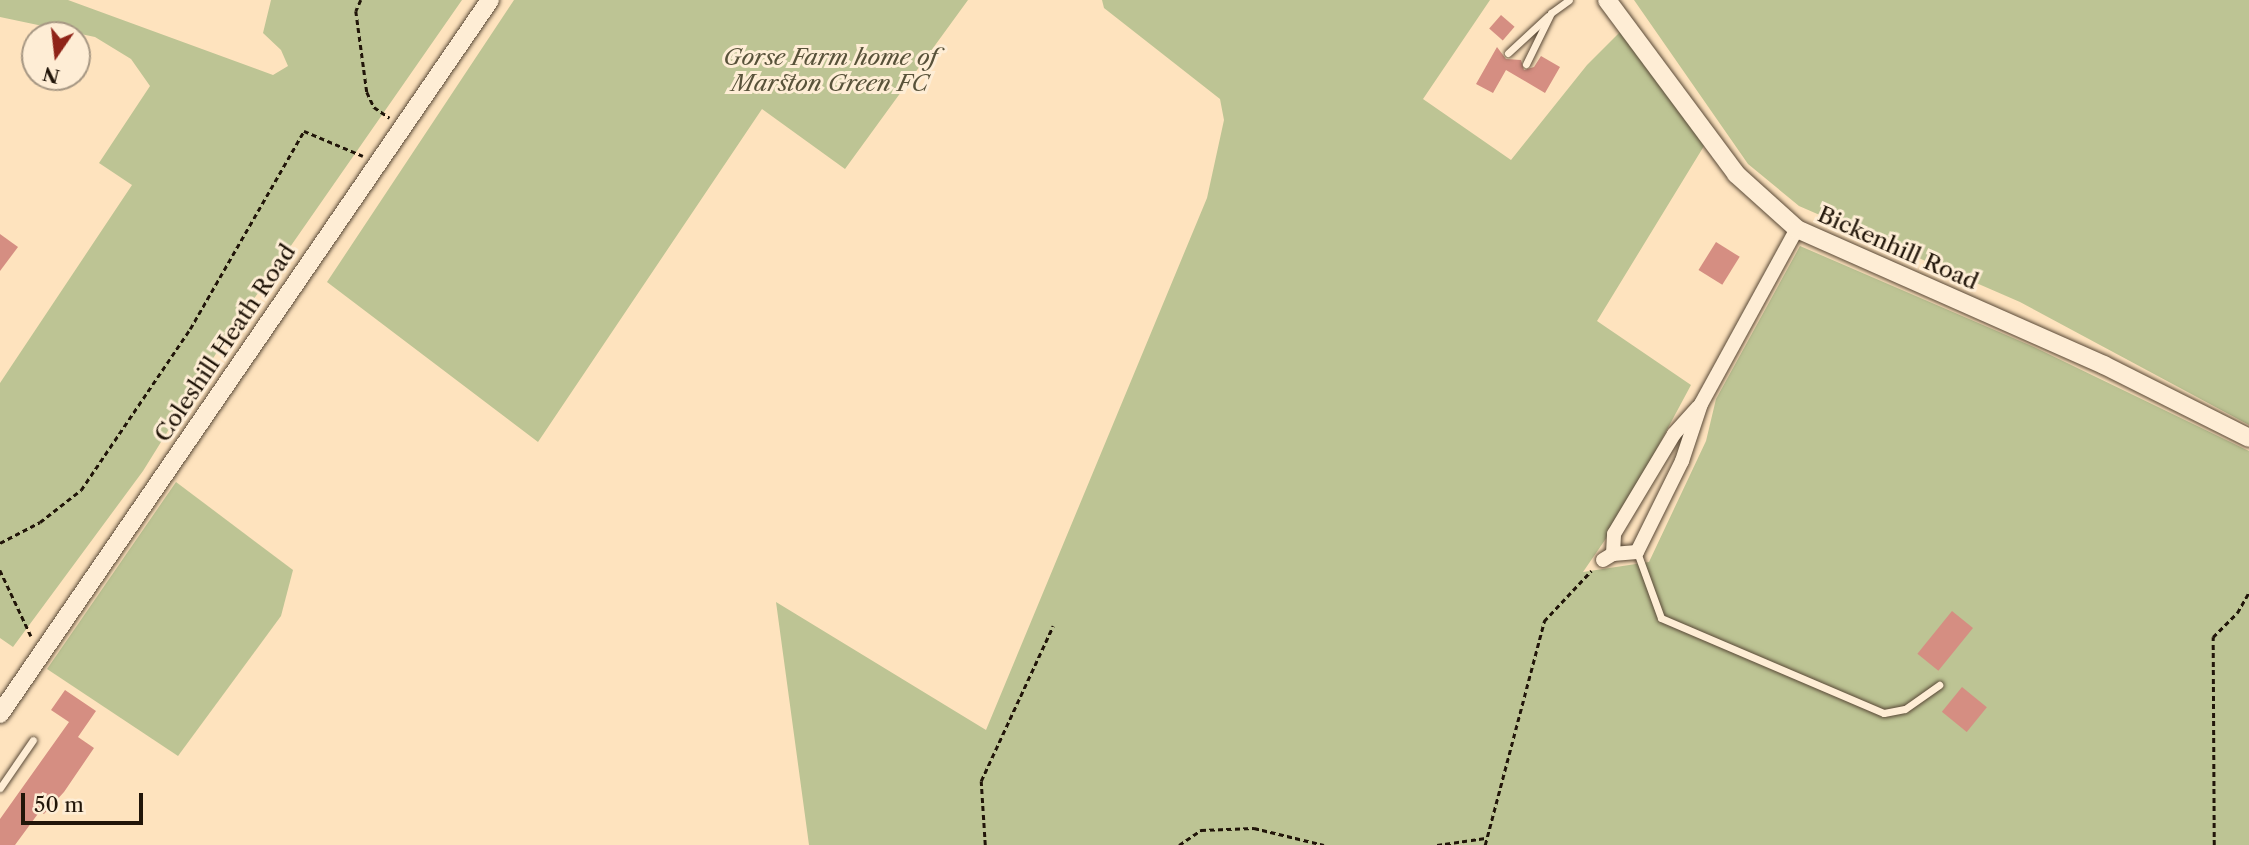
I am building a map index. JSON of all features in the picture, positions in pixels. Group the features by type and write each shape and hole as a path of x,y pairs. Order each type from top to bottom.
{"street":[{"name":"Coleshill Heath Road","path":"0,714 490,0"},
{"name":"Bickenhill Road","path":"1608,0 1736,174 1797,229 2104,365 2249,438"},
{"path":"1701,404 1674,433 1614,534 1608,557 1637,552 1682,461 1701,404 1797,229"}],"lane":[{"path":"1508,53 1569,0"},
{"path":"1525,64 1551,13"},
{"path":"1637,552 1661,618 1884,713 1905,709 1939,685"},
{"path":"0,788 33,740"}],"path":[{"path":"360,2 370,100 380,114 404,125"},
{"path":"0,543 40,522 81,490 190,330 304,131 378,162"},
{"path":"1485,845 1544,621 1608,557"},
{"path":"0,570 38,656"},
{"path":"2214,845 2213,636 2237,613 2249,592"},
{"path":"985,845 981,781 1053,626"},
{"path":"1179,845 1201,830 1254,828 1324,845"},
{"path":"1437,845 1486,838"}],"green space":[{"path":"0,0 68,0 273,75 288,66 281,50 263,33 271,0 462,0 217,352 143,471 13,647 0,638 0,383 132,185 99,163 150,86 131,59 91,36 91,21 21,21 0,17"},
{"name":"Gorse Farm home of Marston Green FC","path":"514,0 968,0 845,169 762,109 538,442 327,282"},
{"path":"1102,0 1490,0 1423,99 1511,160 1587,65 1623,29 1704,146 1597,321 1691,385 1618,521 1583,572 1649,562 1706,441 1716,399 1800,246 2034,347 2249,451 2249,845 809,845 776,602 986,730 1207,198 1224,120 1220,99 1104,8"},
{"path":"1634,0 2249,0 2249,425 2020,302 1799,206 1748,164"},
{"path":"176,482 293,570 281,616 178,756 47,669"}],"building":[{"path":"1501,15 1515,27 1503,40 1489,29"},
{"path":"1497,47 1506,59 1521,60 1524,70 1534,67 1541,56 1560,67 1545,93 1506,70 1493,93 1476,84"},
{"path":"0,234 18,247 0,271"},
{"path":"1716,242 1740,257 1722,285 1699,270"},
{"path":"1952,611 1973,628 1938,671 1917,654"},
{"path":"1962,687 1987,707 1967,732 1942,712"},
{"path":"65,690 96,711 78,737 94,748 64,792 44,814 40,811 15,845 0,845 0,819 69,722 51,710"}]}
